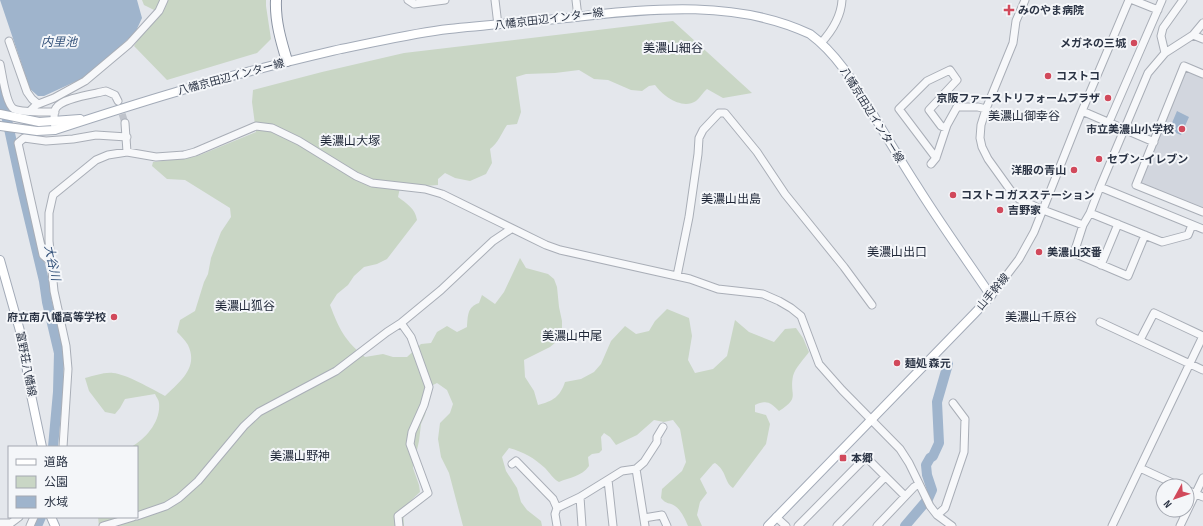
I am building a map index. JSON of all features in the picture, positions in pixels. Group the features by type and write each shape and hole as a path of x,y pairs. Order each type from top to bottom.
{"highway":[{"path":"276,0 276,16 279,36 287,61"},
{"path":"281,0 281,15 287,61"}],"main road":[{"name":"八幡京田辺インター線","path":"1,126 37,131 55,130 176,92 287,61 374,42 448,29 578,17 650,5 706,2"},
{"name":"八幡京田辺インター線","path":"747,6 770,13 795,24 821,43 830,52 852,80 917,187 950,238 991,296"},
{"name":"八幡京田辺インター線","path":"0,114 39,122 55,116 93,118"},
{"name":"富野荘八幡線","path":"0,260 22,338 30,390 42,446"},
{"name":"山手幹線","path":"768,526 991,296"}],"street":[{"path":"30,112 38,104 73,88 129,44 159,11 164,0"},
{"path":"408,0 414,4 445,0"},
{"path":"495,0 498,25"},
{"path":"576,0 578,17"},
{"path":"821,43 828,36 838,19 842,0"},
{"path":"1025,0 1016,21 1013,43 981,125 980,138 982,147 988,159 1011,191 1019,199 1043,210 1084,225"},
{"name":"山手幹線","path":"991,296 1019,259 1043,210 1082,111 1129,0"},
{"path":"1133,0 1158,10"},
{"path":"1109,122 1162,0"},
{"path":"1165,53 1161,36 1163,28 1183,0"},
{"path":"1144,235 1128,276 1074,253 1084,225 1148,72 1165,53 1193,35 1203,23"},
{"path":"1193,35 1203,39"},
{"path":"9,41 27,92 38,104"},
{"path":"0,64 8,103 13,108 55,116"},
{"path":"1203,74 1184,66 1136,185 1203,212"},
{"path":"936,158 899,109 927,81 950,70 957,80 929,110 941,126 946,128"},
{"path":"55,130 56,108 63,102 106,91 115,95 118,101"},
{"path":"931,164 936,158 946,128 957,107 978,107 986,109"},
{"path":"1082,111 1154,142"},
{"path":"677,276 689,217 698,154 698,138 703,130 719,113 724,113 757,152 785,194 844,267 872,305"},
{"path":"125,123 127,152"},
{"path":"63,446 68,369 66,346 54,291 49,241 49,213 53,195 96,160 108,155 127,152 156,157 184,155 195,152 256,126 272,128 299,141 356,176 372,183 425,189 442,194 511,229 560,250 690,279 718,289 763,294 779,301 801,316 819,364 870,420 900,449 909,463 930,506 937,516 952,526"},
{"path":"51,262 43,255 18,143 24,138 46,142 73,139 96,134 127,137"},
{"path":"1100,187 1203,229"},
{"path":"1090,213 1162,242 1188,235 1192,225"},
{"path":"1101,265 1118,224"},
{"path":"138,516 166,506 180,498 198,481 244,426 259,412 336,372 387,332 401,323 441,290 493,241 511,229"},
{"path":"1112,526 1203,336 1154,313 1140,340"},
{"path":"1100,322 1203,370"},
{"path":"399,526 398,516 428,493 410,444 412,432 424,405 429,387 411,337 401,323"},
{"path":"937,516 945,508 964,452 965,420 953,403"},
{"path":"557,508 580,497 622,471 636,469 644,462 657,442 657,437 663,427"},
{"path":"798,526 866,457 905,496"},
{"path":"512,464 516,461 553,499 557,508 555,514 557,526"},
{"path":"1140,468 1162,478"},
{"path":"636,469 644,522 662,515 667,526"},
{"path":"838,526 886,477"},
{"path":"1180,526 1203,478"},
{"path":"608,480 613,526"},
{"path":"877,526 914,487 919,484"},
{"path":"1196,494 1203,497"},
{"path":"580,497 582,526"},
{"path":"776,517 786,526"},
{"path":"0,523 11,523 18,518"},
{"path":"103,526 130,518"}],"shaded area":[{"name":"市立美濃山小学校","path":"1186,68 1203,76 1203,209 1139,182"}],"green space":[{"path":"142,0 266,0 271,39 257,53 167,80 134,46 156,11 144,5"},
{"path":"673,21 752,93 723,98 707,89 696,101 685,104 679,103 668,97 655,85 649,86 642,91 631,90 608,80 594,79 579,70 526,74 516,77 521,112 517,124 507,125 493,147 490,149 492,163 486,174 470,181 455,178 445,173 438,179 438,185 425,186 401,183 398,197 412,209 417,220 387,259 377,264 364,267 354,276 348,285 337,294 330,305 336,321 352,346 365,357 383,354 393,357 407,357 421,344 431,343 437,332 447,326 457,332 467,327 470,309 479,303 482,295 495,304 504,292 520,258 526,268 548,274 554,279 557,287 562,321 562,337 550,347 524,360 525,377 534,391 538,405 555,398 561,391 565,382 581,379 594,372 601,364 611,341 625,326 636,334 649,331 655,321 667,309 689,318 692,336 688,360 695,373 713,369 727,356 735,320 749,332 774,342 785,329 796,328 803,338 809,352 794,373 792,383 792,399 779,411 765,402 755,405 755,412 766,415 770,424 766,444 733,488 728,483 722,469 715,463 700,479 707,493 700,502 697,515 702,526 688,526 683,515 677,508 665,502 661,498 662,489 682,471 686,462 680,429 673,420 664,422 654,420 637,435 616,445 610,437 604,433 601,437 602,450 599,453 592,454 588,457 589,466 586,470 579,475 559,482 533,458 509,448 502,457 506,471 517,488 521,502 527,510 541,521 542,526 463,526 449,473 441,457 438,439 440,423 450,413 453,404 447,390 437,383 433,385 421,424 413,468 420,492 403,508 404,526 99,526 98,518 138,518 138,446 133,446 147,434 155,423 158,416 159,401 155,394 125,399 115,414 105,412 89,391 85,378 106,373 118,374 139,382 165,396 181,380 189,368 191,353 188,345 177,332 180,320 195,311 208,274 211,258 221,232 231,217 230,208 185,180 167,179 152,166 153,162 200,155 256,132 252,102 253,90 404,53"}],"water":[{"name":"内里池","path":"0,0 137,0 142,18 136,31 90,76 44,96 38,96 30,89"},
{"path":"1177,111 1189,117 1181,135 1169,130"}],"waterway":[{"name":"大谷川","path":"0,87 59,353 58,392 53,446"},
{"path":"905,526 928,499 932,490 927,475 926,465 933,456 939,443 937,402 948,364"},
{"name":"大谷川","path":"37,526 41,518"}],"tunnel":[{"path":"119,104 125,123"}],"place":[{"name":"みのやま病院","path":"1009,10"},
{"name":"メガネの三城","path":"1134,43"},
{"name":"コストコ","path":"1048,76"},
{"name":"京阪ファーストリフォームプラザ","path":"1108,98"},
{"name":"市立美濃山小学校","path":"1182,129"},
{"name":"セブン-イレブン","path":"1099,159"},
{"name":"洋服の青山","path":"1074,170"},
{"name":"コストコ ガスステーション","path":"953,195"},
{"name":"吉野家","path":"1000,210"},
{"name":"美濃山交番","path":"1039,252"},
{"name":"府立南八幡高等学校","path":"114,317"},
{"name":"麺処 森元","path":"897,363"},
{"name":"本郷","path":"843,458"}],"district":[{"name":"美濃山細谷","path":"673,48"},
{"name":"美濃山御幸谷","path":"1024,116"},
{"name":"美濃山大塚","path":"350,141"},
{"name":"美濃山出島","path":"731,199"},
{"name":"美濃山出口","path":"897,252"},
{"name":"美濃山狐谷","path":"245,306"},
{"name":"美濃山千原谷","path":"1041,317"},
{"name":"美濃山中尾","path":"572,336"},
{"name":"美濃山野神","path":"300,456"}]}
